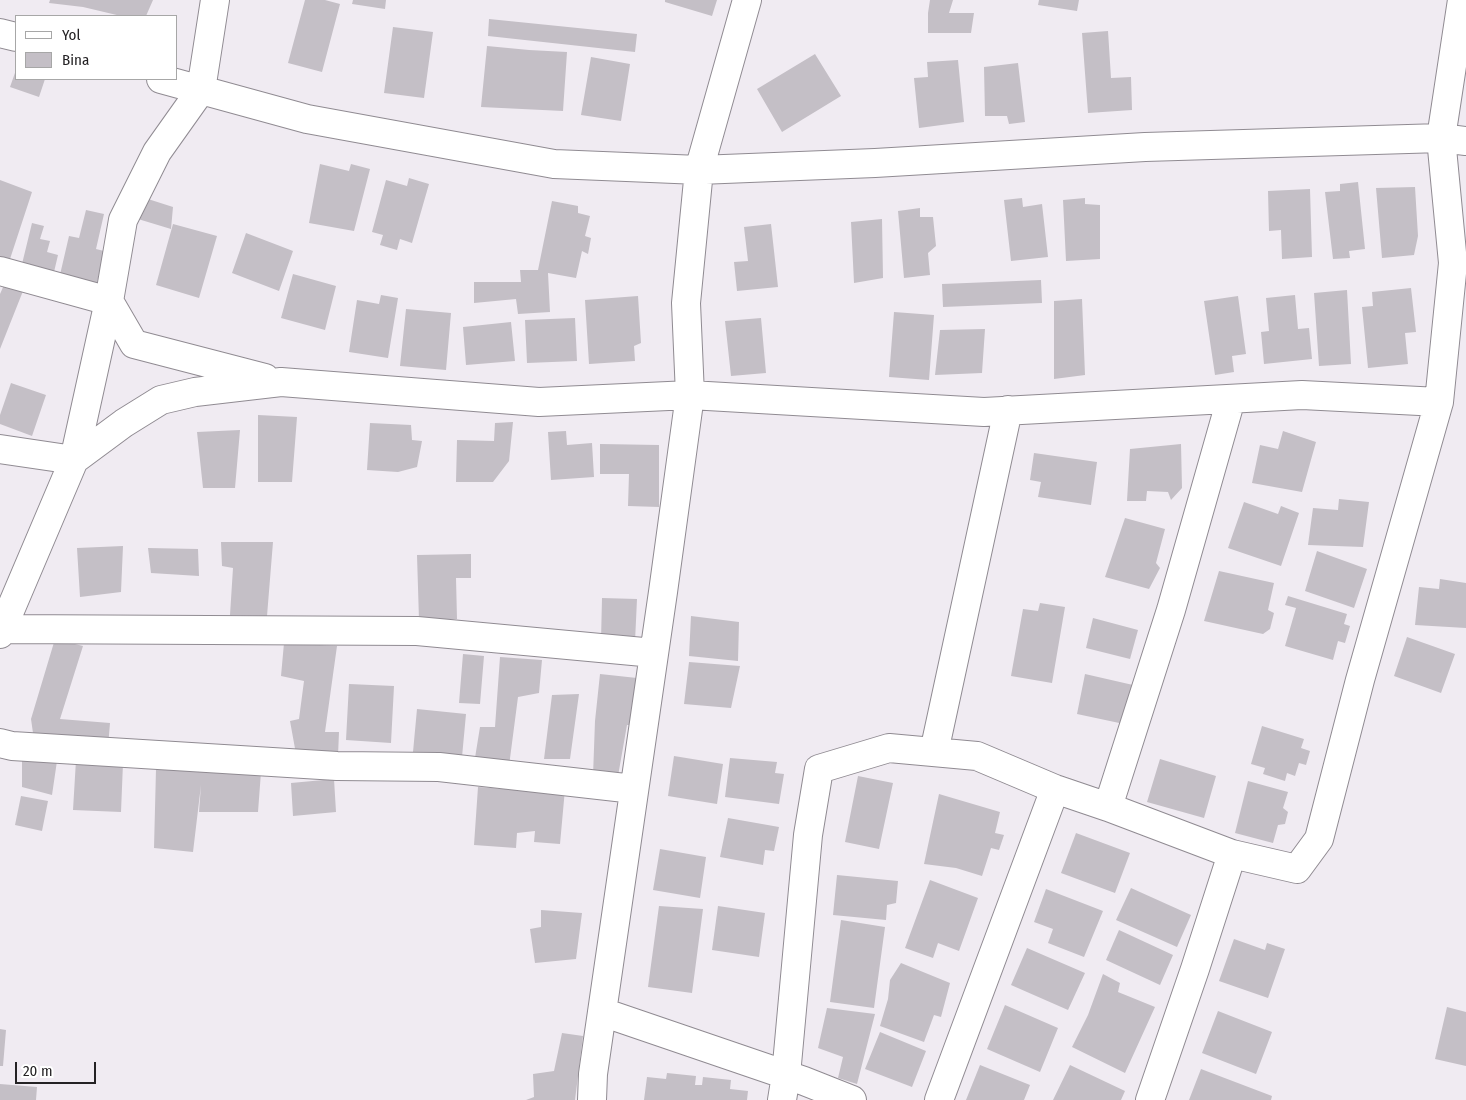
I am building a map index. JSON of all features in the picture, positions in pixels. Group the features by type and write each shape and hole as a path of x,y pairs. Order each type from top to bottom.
{"street":[{"path":"215,0 201,90 157,152 122,220 109,300 74,460 1,631 417,631 654,653"},
{"path":"592,1100 593,1074 690,395 686,303 698,170 747,0"},
{"path":"784,1088 808,835 819,769 889,748 976,756 1055,789 1232,854 1297,869 1319,839 1363,670 1439,402 1453,263 1453,139 1462,0"},
{"path":"0,33 15,37"},
{"path":"165,80 307,120 554,164 698,170 875,163 1145,147 1453,139"},
{"path":"0,271 109,300 134,344 281,382 539,402 690,395 984,412 1302,396 1439,402"},
{"path":"0,450 74,460 124,423 161,400 195,392 281,382"},
{"path":"1108,807 1172,610 1231,399"},
{"path":"934,752 1008,410"},
{"path":"0,743 12,746 337,766 439,767 634,789"},
{"path":"939,1100 1055,789"},
{"path":"1150,1100 1232,854"},
{"path":"602,1012 784,1088 852,1100"}],"building":[{"path":"50,0 153,0 146,15 117,15 83,7 49,3"},
{"path":"305,0 325,0 340,4 322,72 288,63"},
{"path":"353,0 386,0 385,9 352,4"},
{"path":"665,0 717,0 712,16 665,2"},
{"path":"930,0 953,0 949,13 974,13 971,33 928,33"},
{"path":"1039,0 1079,0 1077,11 1038,5"},
{"path":"489,19 637,34 635,52 488,36"},
{"path":"393,27 433,32 424,98 384,93"},
{"path":"1108,31 1111,78 1131,77 1132,110 1088,113 1082,33"},
{"path":"487,46 567,52 563,111 481,107"},
{"path":"815,54 841,96 782,132 757,89"},
{"path":"591,57 630,64 621,121 581,115"},
{"path":"958,60 964,122 919,128 914,78 928,77 927,62"},
{"path":"1018,63 1025,122 1009,124 1007,116 985,116 984,67"},
{"path":"15,73 15,80 45,80 39,97 10,87"},
{"path":"320,164 349,171 351,164 370,169 354,231 309,223"},
{"path":"409,178 429,184 412,243 400,239 397,250 380,245 383,235 372,232 386,180 407,186"},
{"path":"0,180 32,192 10,259 0,258"},
{"path":"1358,182 1365,249 1349,251 1350,258 1333,259 1325,192 1340,191 1340,184"},
{"path":"1415,187 1418,236 1414,255 1382,258 1376,188"},
{"path":"1310,189 1312,257 1282,259 1281,230 1269,231 1268,191"},
{"path":"1022,198 1023,207 1042,204 1048,257 1011,261 1004,200"},
{"path":"1085,198 1085,204 1100,205 1100,259 1066,261 1063,200"},
{"path":"148,199 173,207 171,229 138,219"},
{"path":"552,201 578,206 578,213 590,216 585,236 591,238 588,254 582,251 576,278 548,273 550,312 518,314 516,299 474,303 474,282 521,282 520,270 538,270"},
{"path":"920,208 920,217 933,217 936,246 928,253 930,275 904,278 898,211"},
{"path":"86,210 104,214 96,249 104,251 96,287 59,279 69,236 79,238"},
{"path":"882,219 883,278 854,283 851,222"},
{"path":"32,223 44,226 40,239 50,241 47,252 58,255 54,272 22,264"},
{"path":"173,224 217,236 199,298 156,285"},
{"path":"771,224 778,287 737,291 734,262 748,261 744,227"},
{"path":"246,233 293,251 279,291 232,273"},
{"path":"293,274 336,286 325,330 281,318"},
{"path":"1041,280 1042,303 943,307 942,284"},
{"path":"4,285 23,291 0,349 0,294"},
{"path":"1411,288 1416,332 1405,333 1408,364 1368,368 1362,307 1373,306 1372,292"},
{"path":"1347,290 1351,364 1319,366 1314,293"},
{"path":"381,295 398,298 388,358 349,352 357,300 379,304"},
{"path":"1295,295 1298,329 1309,328 1312,359 1264,364 1261,332 1269,331 1266,298"},
{"path":"638,296 641,343 634,346 635,361 589,364 585,300"},
{"path":"1238,296 1246,354 1232,356 1234,372 1215,375 1204,301"},
{"path":"1082,299 1085,375 1054,379 1054,301"},
{"path":"406,309 451,313 446,370 400,366"},
{"path":"894,312 934,315 929,380 889,377"},
{"path":"575,318 577,361 527,363 525,320"},
{"path":"761,318 766,373 731,376 725,321"},
{"path":"511,322 515,361 466,365 463,327"},
{"path":"985,329 982,373 935,375 940,330"},
{"path":"11,383 46,395 32,436 0,424 0,415"},
{"path":"258,415 297,417 292,482 258,482"},
{"path":"513,422 509,461 493,482 456,482 457,440 494,441 495,423"},
{"path":"370,423 411,425 412,440 422,441 417,467 398,472 367,470"},
{"path":"240,430 235,488 203,488 197,432"},
{"path":"566,431 567,445 592,443 594,477 551,480 548,432"},
{"path":"1283,431 1316,442 1302,492 1252,483 1260,445 1278,449"},
{"path":"600,444 659,445 659,507 628,506 629,474 600,474"},
{"path":"1181,444 1182,488 1171,500 1168,492 1147,491 1146,501 1127,501 1130,449"},
{"path":"1034,453 1097,462 1091,505 1038,497 1041,482 1030,480"},
{"path":"1339,499 1369,502 1363,547 1308,545 1313,508 1338,510"},
{"path":"1244,502 1278,514 1281,506 1299,513 1281,566 1228,548"},
{"path":"1125,518 1165,529 1156,563 1160,568 1149,589 1105,577"},
{"path":"221,542 273,542 267,616 230,615 233,568 222,566"},
{"path":"123,546 121,592 80,597 77,548"},
{"path":"148,548 198,549 199,576 151,573"},
{"path":"1317,551 1367,569 1354,608 1305,591"},
{"path":"471,554 471,578 456,578 457,619 419,620 417,555"},
{"path":"1219,571 1274,583 1268,610 1274,613 1270,629 1263,634 1204,621"},
{"path":"1440,579 1466,583 1466,628 1415,625 1419,587 1439,589"},
{"path":"1288,596 1347,614 1344,624 1350,626 1345,643 1338,641 1333,660 1285,646 1296,608 1285,605"},
{"path":"602,598 637,599 635,642 601,641"},
{"path":"1040,603 1065,607 1052,683 1011,676 1023,609 1038,611"},
{"path":"691,616 739,622 738,661 689,656"},
{"path":"1093,618 1138,630 1130,659 1086,648"},
{"path":"1407,637 1455,654 1441,693 1394,676"},
{"path":"55,639 83,646 60,719 110,723 108,747 37,739 33,733 31,719"},
{"path":"284,643 337,646 325,732 339,732 338,756 296,754 290,721 299,719 304,681 281,676"},
{"path":"463,654 484,656 480,704 459,703"},
{"path":"500,657 542,660 539,693 518,697 509,766 474,764 480,727 495,727"},
{"path":"689,662 740,666 731,708 684,704"},
{"path":"600,674 637,678 632,725 627,725 618,776 593,776 595,721"},
{"path":"1085,674 1133,685 1124,724 1077,714"},
{"path":"349,684 394,686 391,743 346,740"},
{"path":"579,694 570,759 544,759 552,695"},
{"path":"417,709 466,714 462,757 413,752"},
{"path":"1262,726 1304,739 1301,748 1310,751 1306,765 1299,763 1295,776 1287,773 1285,781 1263,774 1265,768 1251,764"},
{"path":"674,756 723,764 717,804 668,796"},
{"path":"730,758 777,762 775,773 784,774 779,804 725,797"},
{"path":"1160,759 1216,776 1204,818 1147,802"},
{"path":"76,760 123,763 121,812 73,810"},
{"path":"22,761 57,761 52,795 22,787"},
{"path":"156,769 261,772 258,812 199,812 201,785 193,852 154,848"},
{"path":"858,776 893,783 879,849 845,842"},
{"path":"334,779 336,812 293,816 291,783"},
{"path":"1248,781 1288,792 1283,808 1288,812 1285,824 1278,825 1273,843 1235,833"},
{"path":"478,787 520,790 565,789 560,844 534,842 535,831 517,833 516,848 474,845"},
{"path":"939,794 1000,812 995,833 1004,835 999,850 991,848 982,876 956,868 924,864"},
{"path":"21,796 48,801 42,831 15,825"},
{"path":"728,818 779,827 774,851 765,850 763,865 720,857"},
{"path":"1076,833 1130,853 1115,893 1061,873"},
{"path":"660,849 706,857 700,898 653,890"},
{"path":"837,875 898,881 896,903 887,905 886,920 833,915"},
{"path":"930,880 978,898 959,951 938,943 933,958 905,948"},
{"path":"1131,888 1191,915 1177,947 1116,920"},
{"path":"1046,889 1103,911 1084,957 1048,943 1053,929 1034,922"},
{"path":"659,906 703,909 692,993 648,987"},
{"path":"718,906 765,913 759,957 712,950"},
{"path":"541,910 582,913 576,959 535,963 530,929 541,927"},
{"path":"841,920 885,927 874,1008 830,1002"},
{"path":"1119,930 1173,955 1160,985 1106,960"},
{"path":"1234,939 1265,950 1267,943 1285,949 1268,998 1219,981"},
{"path":"1027,948 1085,973 1068,1010 1011,985"},
{"path":"901,963 950,983 941,1017 934,1015 924,1042 880,1026 888,999 890,980"},
{"path":"1103,974 1120,983 1118,992 1155,1007 1125,1073 1072,1047 1088,1015"},
{"path":"1005,1005 1058,1028 1040,1072 987,1049"},
{"path":"1447,1007 1466,1012 1466,1066 1435,1059"},
{"path":"827,1008 875,1014 857,1084 838,1078 843,1057 818,1048"},
{"path":"1218,1011 1272,1032 1256,1074 1202,1053"},
{"path":"0,1029 6,1030 3,1066 0,1066"},
{"path":"880,1032 926,1051 912,1087 865,1069"},
{"path":"562,1033 583,1036 575,1100 526,1100 534,1097 533,1074 554,1071"},
{"path":"980,1065 1030,1085 1024,1100 966,1100"},
{"path":"1070,1065 1125,1091 1121,1100 1053,1100"},
{"path":"1201,1069 1272,1096 1271,1100 1189,1100"},
{"path":"667,1073 696,1076 695,1085 702,1085 703,1077 731,1080 730,1089 748,1091 747,1100 644,1100 647,1077 666,1079"},
{"path":"0,1084 37,1087 36,1100 0,1100"}]}
